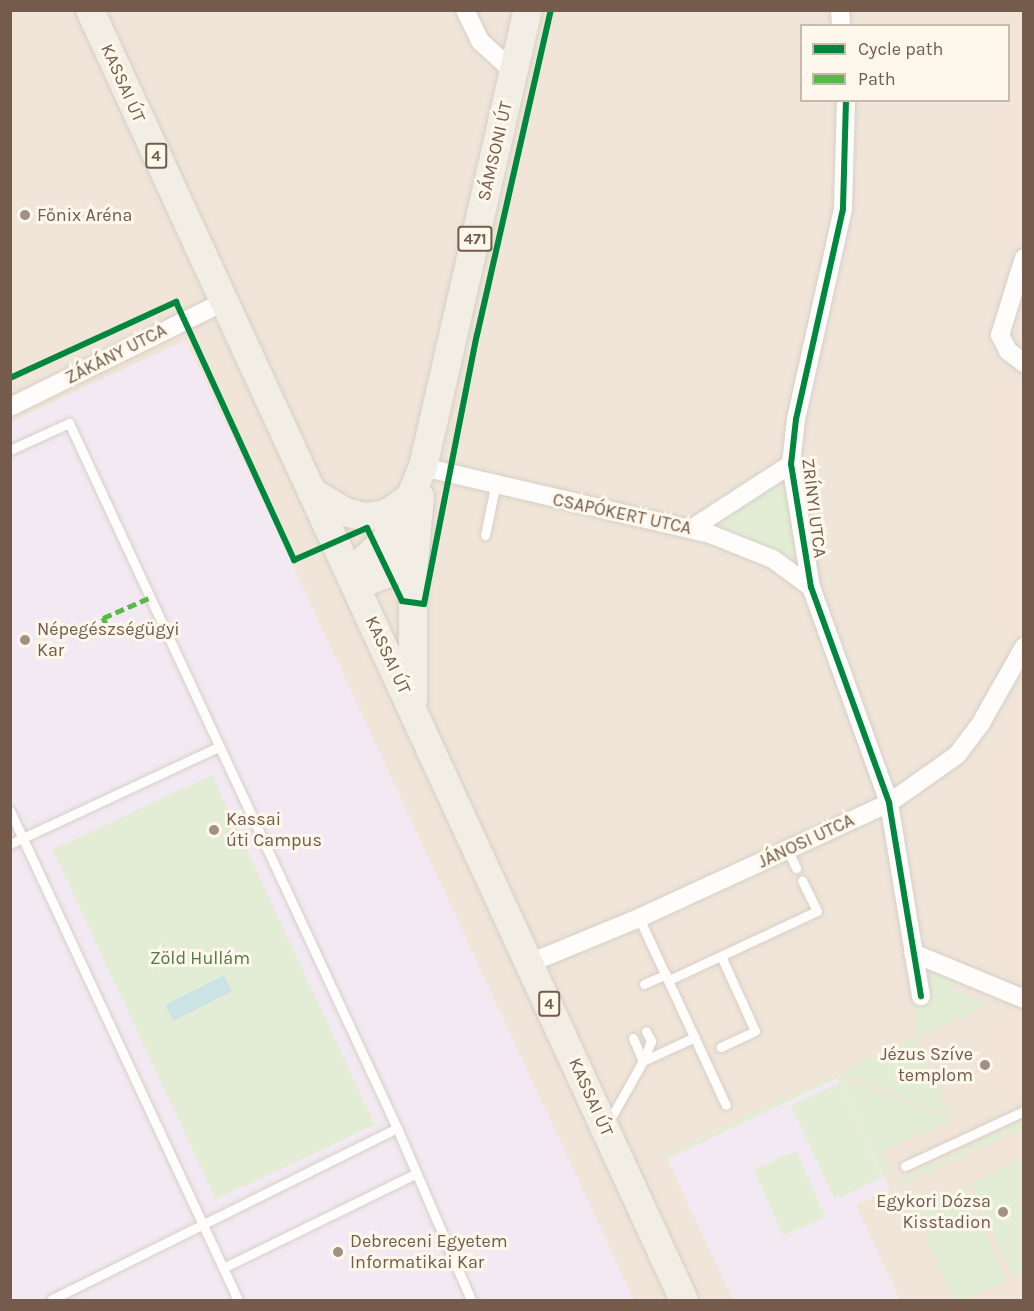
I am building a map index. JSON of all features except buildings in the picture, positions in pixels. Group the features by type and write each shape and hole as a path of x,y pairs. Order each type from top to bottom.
{"main road":[{"name":"KASSAI ÚT","path":"90,10 684,1300"},
{"name":"SÁMSONI ÚT","path":"353,579 390,537 417,495 528,10"},
{"path":"312,492 345,512 365,517 386,514 417,495"},
{"path":"412,709 413,578 417,495"}],"street":[{"path":"465,10 480,41 514,72"},
{"name":"ZRÍNYI UTCA","path":"846,102 843,209 796,419 791,464 812,587 889,803 921,996"},
{"path":"1023,258 1001,327 1001,339 1023,363"},
{"name":"ZÁKÁNY UTCA","path":"10,407 223,302"},
{"path":"691,528 791,464"},
{"name":"CSAPÓKERT UTCA","path":"423,467 495,487 691,528 773,559 812,587"},
{"name":"JÁNOSI UTCA","path":"530,963 639,918 889,803 957,755 981,723 1023,647"},
{"path":"914,952 1023,999"}],"lane":[{"path":"10,450 69,423 397,1128 471,1300"},
{"path":"485,535 495,487"},
{"path":"10,844 218,747"},
{"path":"10,811 238,1300"},
{"path":"788,850 796,868"},
{"path":"644,984 721,956 817,911 802,880"},
{"path":"639,918 726,1105"},
{"path":"721,956 756,1030 722,1047"},
{"path":"605,1128 643,1061 651,1041 646,1031"},
{"path":"643,1061 695,1037"},
{"path":"633,1038 643,1061"},
{"path":"905,1166 1023,1111"},
{"path":"51,1300 397,1128"},
{"path":"223,1268 415,1174"}],"shaded area":[{"path":"11,11 1023,11 1023,1300 11,1300"},
{"name":"Kassai úti Campus","path":"186,340 634,1300 11,1300 10,422"},
{"path":"837,1078 890,1189 856,1205 900,1300 733,1300 667,1159"}],"green space":[{"path":"768,487 789,490 797,549 788,560 726,533 723,527 726,515"},
{"name":"Zöld Hullám","path":"212,775 375,1125 216,1199 52,849"},
{"path":"932,972 949,974 955,990 989,1004 915,1039 952,1115 838,1073 917,1036 914,1003 925,1001 924,980"},
{"path":"833,1075 954,1119 882,1152 892,1175 885,1178 837,1078 667,1158 665,1154"},
{"path":"839,1083 883,1177 835,1200 791,1105"},
{"path":"1023,1121 1023,1129 890,1189 899,1180"},
{"path":"796,1151 825,1217 783,1235 754,1170"},
{"path":"1023,1159 1023,1273 1014,1278 971,1184"},
{"path":"964,1187 1007,1281 964,1300 955,1300 913,1210"}],"water":[{"path":"224,975 232,991 173,1021 165,1005"}],"marked path":[{"path":"106,625 103,618 149,598"}],"cycle path":[{"path":"10,378 176,302 294,560 367,528 402,601 424,604 477,335 551,10"},
{"path":"846,102 843,209 796,419 791,464 811,587 889,803 921,996"}],"place":[{"name":"Főnix Aréna","path":"25,215"},
{"name":"Népegészségügyi Kar","path":"25,640"},
{"name":"Kassai úti Campus","path":"214,830"},
{"name":"Jézus Szíve templom","path":"985,1065"},
{"name":"Egykori Dózsa Kisstadion","path":"1003,1212"},
{"name":"Debreceni Egyetem Informatikai Kar","path":"338,1252"}]}
